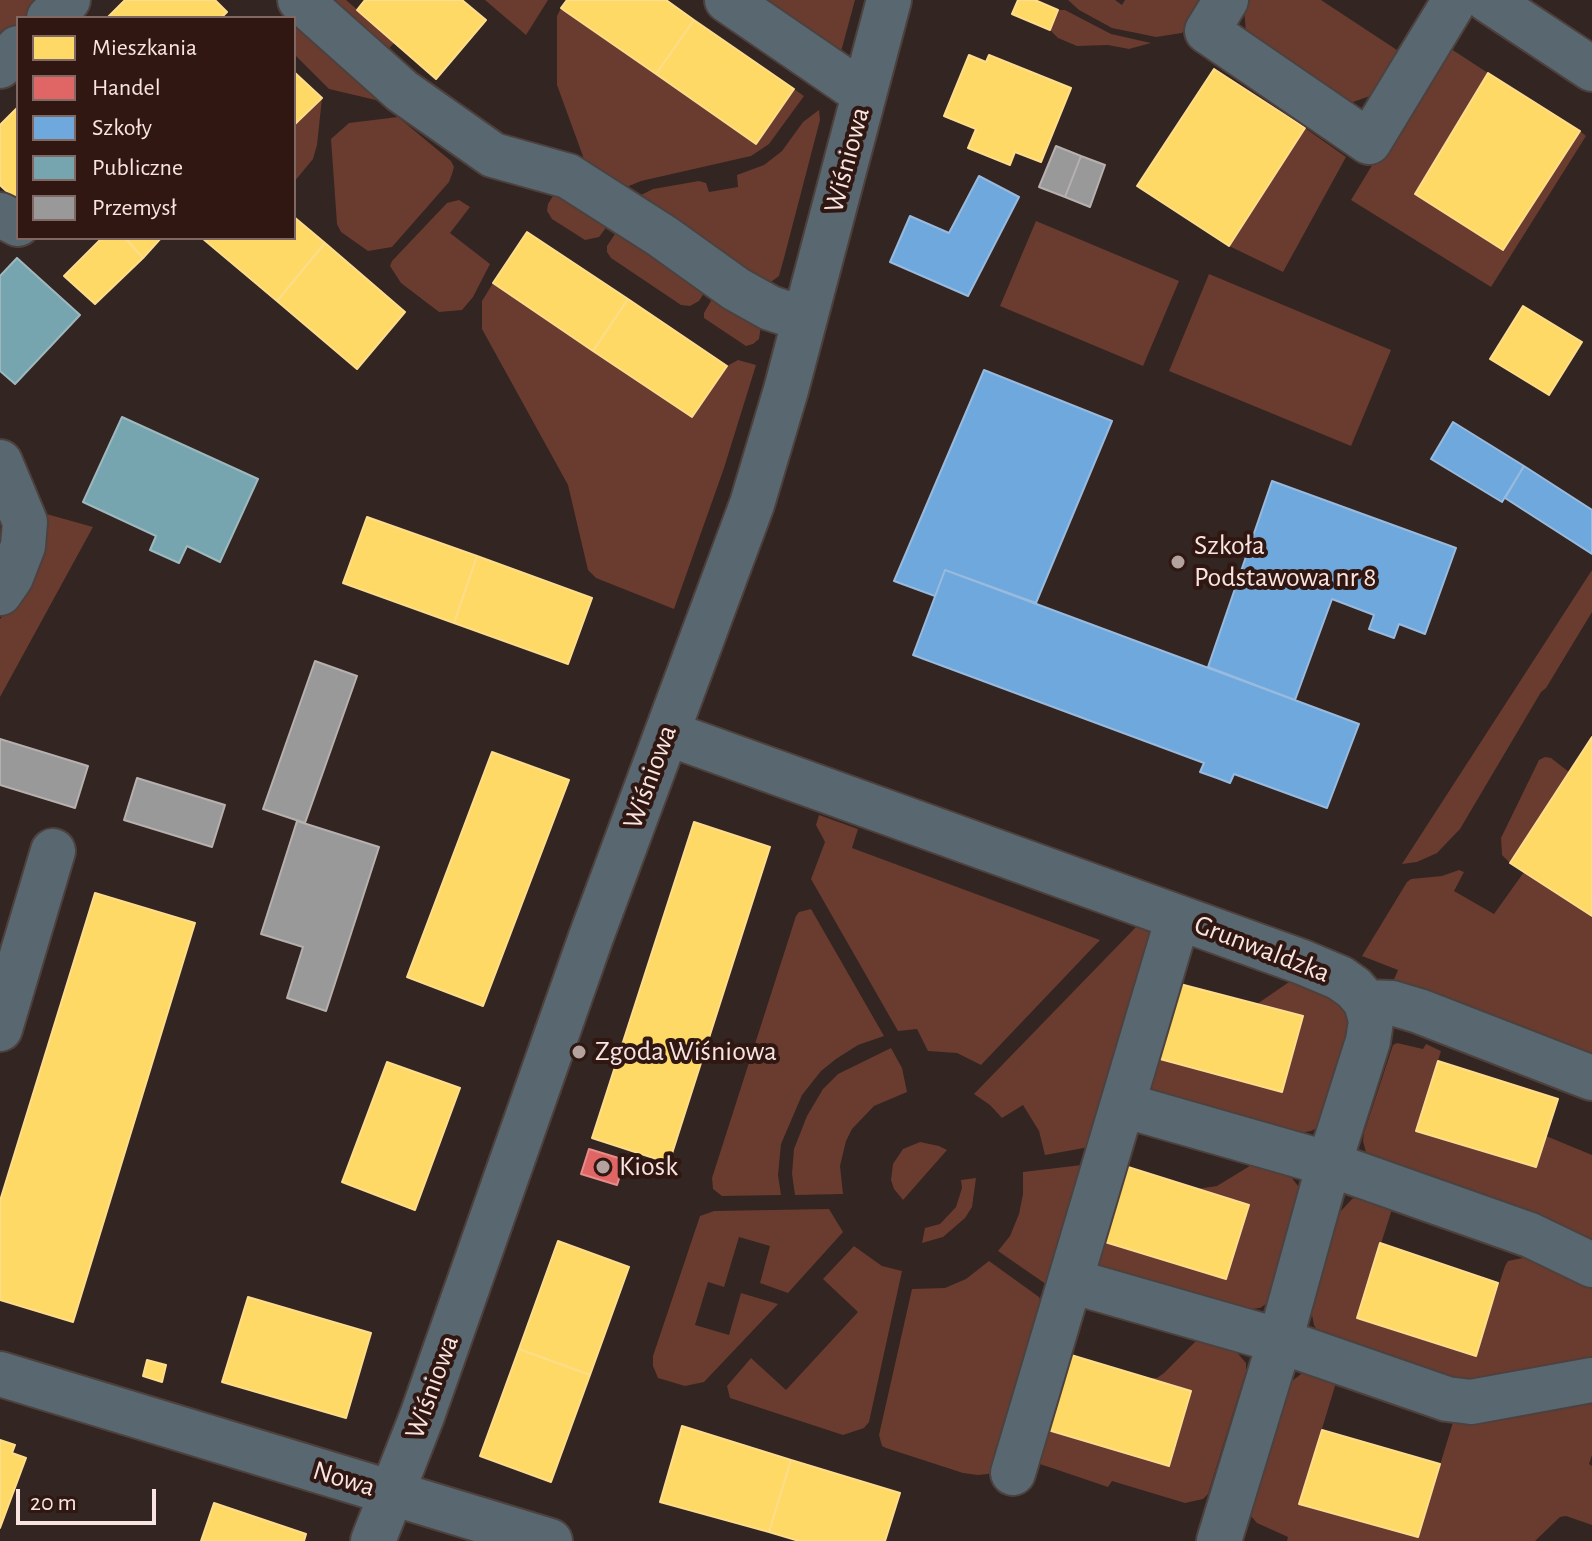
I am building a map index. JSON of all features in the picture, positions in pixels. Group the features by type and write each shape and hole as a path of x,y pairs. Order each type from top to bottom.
{"street":[{"path":"51,16 68,0"},
{"path":"300,0 402,91 493,155 568,176 662,236 736,289 770,308 804,319"},
{"path":"727,0 864,94"},
{"name":"Wiśniowa","path":"373,1541 428,1401 591,937 752,504 889,0"},
{"path":"1226,0 1207,31 1369,142 1455,0"},
{"path":"1488,0 1592,69"},
{"path":"0,66 16,50"},
{"path":"0,462 25,522 23,546 11,577 0,593"},
{"name":"Grunwaldzka","path":"667,733 1302,962 1340,978 1366,1002"},
{"path":"0,1029 53,851"},
{"path":"1013,1473 1174,931"},
{"path":"1227,1539 1329,1164 1368,1041 1371,1021 1366,1002 1392,1003 1419,1011 1592,1078"},
{"path":"1123,1105 1329,1164 1530,1235 1592,1265"},
{"path":"1071,1281 1280,1341 1447,1399 1471,1402 1592,1380"},
{"name":"Nowa","path":"0,1374 550,1541"}],"shaded area":[{"path":"0,0 43,0 28,16 16,16 16,28 0,45"},
{"path":"317,0 346,0 395,42 381,57"},
{"path":"485,0 548,0 526,35"},
{"path":"748,0 855,0 839,59"},
{"path":"1068,0 1115,0 1122,5 1125,0 1205,0 1182,33 1156,37 1112,28 1079,10"},
{"path":"1249,0 1321,0 1400,52 1373,95 1350,103 1246,33 1244,9"},
{"path":"561,8 756,144 794,89 804,96 769,144 751,156 641,181 617,191 588,170 557,85 557,16"},
{"path":"1058,10 1065,10 1111,34 1151,43 1129,49 1108,45 1077,46 1058,38 1050,30"},
{"path":"296,20 401,106 329,89 296,56"},
{"path":"1445,45 1488,73 1415,194 1503,250 1580,131 1586,136 1491,287 1351,200"},
{"path":"322,98 313,159 296,180 296,123"},
{"path":"819,110 820,120 779,276 768,284 637,197 653,189 699,181 706,183 709,192 738,187 737,175 764,165 782,151 803,122"},
{"path":"398,117 451,161 454,167 449,182 392,247 368,251 341,232 337,224 331,139 349,123"},
{"path":"1305,128 1346,157 1283,272 1229,246"},
{"path":"556,191 608,225 599,237 585,240 552,219 547,211 548,204"},
{"path":"459,200 470,207 450,233 490,264 473,297 462,310 439,312 401,283 390,266 447,203"},
{"path":"1036,221 1179,281 1143,366 1000,306"},
{"path":"617,231 708,287 699,301 690,306 681,305 611,258 607,246"},
{"path":"1209,274 1391,350 1351,446 1169,371"},
{"path":"493,283 692,417 727,366 738,360 756,365 724,468 674,609 596,578 588,570 568,485 482,329 482,301"},
{"path":"715,294 761,326 759,339 746,346 704,318"},
{"path":"43,513 93,527 0,697 0,619 14,602"},
{"path":"1592,570 1592,612 1460,829 1437,853 1417,862 1402,864"},
{"path":"1545,757 1569,772 1510,863 1502,855 1501,838 1539,760"},
{"path":"819,815 858,829 852,848 1100,940 981,1065 957,1053 928,1051 917,1029 898,1031 811,879 825,842 816,825"},
{"path":"1459,870 1464,872 1454,891 1494,914 1524,872 1592,915 1592,1065 1430,999 1432,992 1422,987 1419,993 1392,984 1398,970 1362,956 1407,882"},
{"path":"811,909 884,1036 858,1045 836,1059 821,1071 802,1095 781,1144 778,1175 781,1195 722,1196 713,1189 712,1178 796,916"},
{"path":"1136,927 1157,935 1095,1146 1045,1155 1039,1131 1023,1105 1002,1118 974,1094"},
{"path":"1289,982 1329,996 1342,1005 1352,1025 1319,1127 1299,1133 1138,1086 1180,984 1161,1058 1303,1017 1257,1004"},
{"path":"1397,1043 1423,1049 1426,1044 1441,1051 1416,1131 1536,1167 1546,1136 1592,1155 1592,1252 1369,1164 1364,1133 1393,1045"},
{"path":"891,1048 902,1068 907,1092 874,1106 852,1129 840,1166 843,1194 795,1195 792,1174 794,1149 807,1116 823,1089 838,1074"},
{"path":"920,1142 947,1150 903,1200 891,1180 893,1164 903,1149"},
{"path":"1117,1163 1128,1167 1105,1242 1225,1279 1248,1205 1197,1189 1217,1186 1253,1164 1292,1178 1298,1186 1299,1201 1266,1304 1251,1309 1217,1300 1213,1308 1091,1265"},
{"path":"1090,1164 1053,1289 998,1251 1010,1236 1019,1214 1023,1172"},
{"path":"976,1178 972,1207 965,1218 943,1237 922,1243 925,1228 940,1224 956,1207 962,1188 961,1180"},
{"path":"1360,1196 1393,1206 1357,1319 1475,1356 1508,1261 1537,1255 1592,1277 1592,1367 1472,1390 1317,1330 1311,1310 1340,1212 1352,1199"},
{"path":"829,1209 843,1232 788,1293 760,1283 770,1246 739,1237 724,1287 708,1282 695,1325 729,1335 741,1293 778,1304 704,1382 685,1386 658,1378 653,1356 700,1216 714,1211"},
{"path":"854,1246 882,1266 902,1271 869,1422 864,1428 843,1435 730,1398 727,1386 751,1358 786,1390 858,1312 823,1279"},
{"path":"989,1261 1039,1297 1044,1307 994,1469 988,1474 978,1475 886,1448 882,1446 879,1435 912,1289 945,1288 966,1279"},
{"path":"1197,1340 1234,1349 1246,1363 1208,1494 1203,1499 1185,1503 1112,1481 1108,1487 1037,1463 1048,1430 1170,1466 1191,1391 1148,1378 1157,1378 1164,1373"},
{"path":"1309,1373 1334,1382 1335,1386 1299,1504 1418,1537 1454,1419 1592,1391 1592,1455 1589,1464 1592,1466 1592,1525 1566,1516 1560,1517 1535,1541 1287,1541 1288,1537 1257,1523 1249,1514 1287,1385 1301,1374"}],"building: Mieszkania":[{"path":"125,0 215,0 227,12 223,16 109,16"},
{"path":"365,0 462,0 486,20 436,79 357,10"},
{"path":"567,0 666,0 694,20 656,74 561,8"},
{"path":"1018,0 1035,0 1058,10 1050,30 1012,14"},
{"path":"694,20 794,89 756,144 656,74"},
{"path":"969,55 986,62 989,55 1071,88 1041,162 1015,152 1010,165 968,148 976,129 944,116"},
{"path":"1214,69 1305,128 1229,246 1137,186"},
{"path":"1488,73 1580,131 1503,250 1415,194"},
{"path":"296,74 322,98 296,123"},
{"path":"16,109 16,200 0,185 0,125"},
{"path":"296,219 325,243 277,301 204,240 296,240"},
{"path":"527,232 628,299 593,351 493,283"},
{"path":"100,240 127,240 143,258 95,304 64,276"},
{"path":"127,240 159,240 143,258"},
{"path":"325,243 405,312 357,369 277,301"},
{"path":"628,299 727,366 692,417 593,351"},
{"path":"1523,306 1582,342 1549,395 1490,359"},
{"path":"367,517 477,556 454,623 343,583"},
{"path":"477,556 592,598 568,664 454,623"},
{"path":"1592,737 1592,916 1510,863"},
{"path":"492,752 569,780 483,1006 407,977"},
{"path":"694,822 770,847 669,1163 592,1138"},
{"path":"95,893 195,923 73,1322 0,1300 0,1201"},
{"path":"1180,984 1303,1016 1282,1092 1160,1059"},
{"path":"1438,1061 1558,1099 1536,1167 1416,1131"},
{"path":"387,1062 460,1088 415,1210 342,1182"},
{"path":"1128,1167 1249,1205 1226,1279 1105,1242"},
{"path":"558,1241 629,1267 590,1375 519,1349"},
{"path":"1380,1243 1498,1283 1476,1356 1357,1318"},
{"path":"248,1297 371,1333 346,1418 222,1382"},
{"path":"519,1349 590,1375 551,1482 480,1456"},
{"path":"1071,1355 1191,1391 1169,1466 1048,1430"},
{"path":"147,1360 166,1365 162,1382 143,1376"},
{"path":"682,1426 791,1460 769,1532 660,1502"},
{"path":"1322,1430 1440,1464 1418,1537 1299,1504"},
{"path":"0,1440 15,1445 12,1453 26,1458 0,1528"},
{"path":"791,1460 900,1493 885,1541 799,1541 769,1532"},
{"path":"214,1503 306,1534 304,1541 201,1541"}],"building: Handel":[{"name":"Kiosk","path":"589,1149 625,1160 617,1185 581,1174"}],"building: Szkoły":[{"path":"979,176 1019,197 968,296 890,262 910,216 949,233"},
{"path":"984,370 1112,421 1036,603 945,570 935,596 894,581"},
{"path":"1453,422 1524,466 1502,502 1431,459"},
{"path":"1524,466 1592,510 1592,554 1505,498"},
{"path":"1272,481 1456,548 1425,634 1399,624 1394,638 1369,629 1374,615 1332,599 1295,700 1208,667"},
{"path":"945,570 1359,724 1327,808 1234,774 1230,783 1200,772 1204,763 913,655"}],"building: Publiczne":[{"path":"17,258 80,315 15,384 0,371 0,276"},
{"path":"122,417 258,479 220,562 187,546 179,563 150,550 156,536 83,502"}],"building: Przemysł":[{"path":"1056,146 1081,156 1065,197 1039,187"},
{"path":"1081,156 1105,165 1090,207 1065,197"},
{"path":"315,661 357,676 305,823 263,809"},
{"path":"0,739 88,766 75,808 0,785"},
{"path":"137,778 225,805 212,847 124,820"},
{"path":"297,821 379,847 326,1011 287,998 303,947 261,934"}],"place":[{"name":"Szkoła Podstawowa nr 8","path":"1178,562"},
{"name":"Zgoda Wiśniowa","path":"579,1052"},
{"name":"Kiosk","path":"603,1167"}]}
